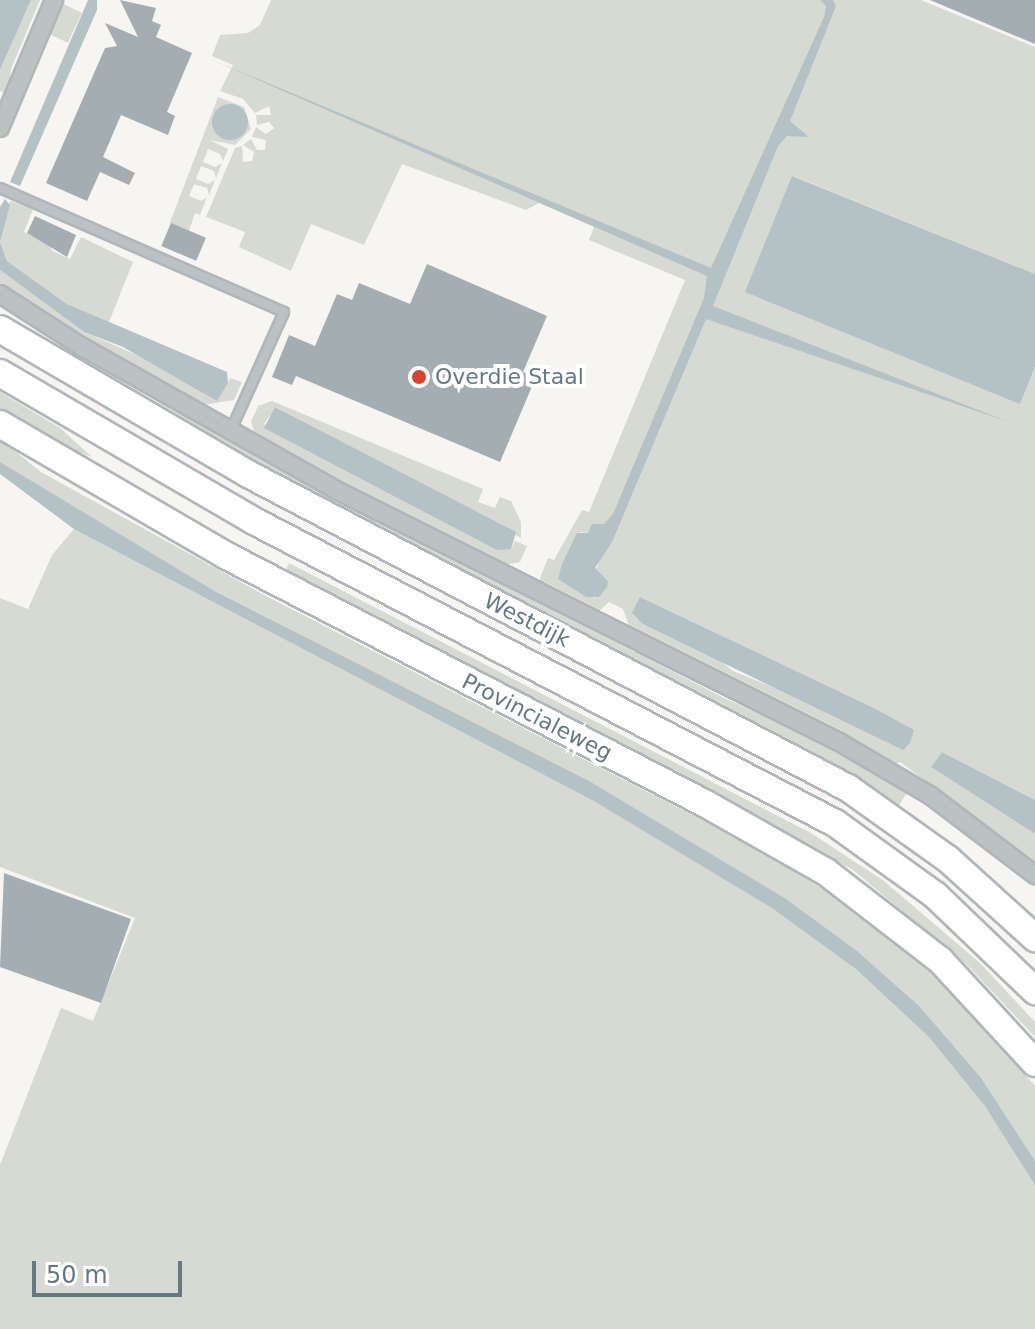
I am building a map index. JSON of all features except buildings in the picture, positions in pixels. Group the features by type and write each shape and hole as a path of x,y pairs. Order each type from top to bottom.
{"main road":[{"name":"Westdijk","path":"0,329 250,475 848,788 948,859 1035,938"},
{"name":"Provincialeweg","path":"0,373 254,521 835,823 935,895 1035,991"},
{"name":"Provincialeweg","path":"0,424 227,556 706,804 826,872 940,960 1035,1063"}],"street":[{"path":"0,128 54,0"},
{"name":"Westdijk","path":"0,294 230,432 520,586 839,742 931,796 1035,875"}],"lane":[{"path":"0,188 284,312 230,432"}],"shaded area":[{"path":"0,0 31,0 0,70"},
{"path":"31,0 40,0 11,69 8,94 0,91 0,70"},
{"path":"88,0 97,0 97,10 20,186 10,182"},
{"path":"271,0 921,0 1035,47 1035,274 793,176 1020,403 1035,367 1035,800 942,752 931,767 1035,834 1035,862 900,762 893,765 632,635 623,609 609,602 597,613 543,586 540,578 548,558 554,560 582,510 589,512 685,280 589,240 594,227 539,203 526,210 402,164 364,245 311,224 291,271 239,247 245,232 206,217 235,148 242,146 243,162 252,161 254,152 243,145 251,139 257,150 265,150 266,140 252,137 256,127 266,134 274,128 269,122 257,125 256,115 271,115 269,106 255,113 243,99 220,91 233,65 212,56 220,35 248,33 260,25","holes":["592,527 601,558 595,571 608,581 595,598 558,579 580,532 588,533","640,597 874,708 913,730 910,743 733,671"]},
{"path":"820,0 833,0 836,6 790,121 809,137 787,136 778,146 713,306 1009,422 706,319 612,542 595,568 608,581 607,587 599,597 586,597 558,579 562,564 577,533 588,533 592,524 604,524 613,514 704,298 707,276 210,59 711,268 824,17 826,6"},
{"path":"61,3 82,13 68,43 47,33"},
{"path":"218,97 244,107 251,129 235,145 210,140 228,149 223,161 220,154 208,149 203,162 215,167 222,163 216,178 214,171 201,166 196,179 208,184 215,180 209,195 207,188 194,184 189,196 201,201 207,197 200,215 195,213 189,231 170,223 161,246"},
{"path":"230,104 243,109 248,122 243,135 230,140 217,135 212,122 217,109"},
{"path":"792,176 1035,274 1035,367 1020,404 745,292"},
{"path":"5,199 10,205 0,242 0,207"},
{"path":"10,201 33,209 24,232 52,245 51,250 70,259 81,237 133,262 109,322 67,304 7,261 0,242"},
{"path":"0,242 7,261 67,304 227,372 228,383 217,401 123,347 84,332 0,270"},
{"path":"0,270 84,332 137,355 228,383 230,378 242,382 234,400 203,405 0,288"},
{"path":"0,305 248,451 722,697 835,748 908,791 898,807 762,728 224,448 226,444"},
{"path":"0,392 60,428 92,457 45,438 0,411"},
{"path":"272,401 483,489 478,502 495,508 500,497 511,501 521,522 521,538 276,407 264,424 511,549 515,541 527,546 520,562 499,566 256,436 251,422 258,406"},
{"path":"275,407 516,532 511,549 497,550 264,428"},
{"path":"0,439 41,472 266,596 780,860 893,938 968,1009 1035,1086 1035,1329 0,1329 0,1165 61,1008 93,1021 135,918 0,867 0,598 28,609 52,555 74,529 29,493 35,484 0,462"},
{"path":"0,462 216,592 589,781 786,899 857,951 919,1006 981,1078 1035,1161 1035,1185 985,1106 929,1037 856,969 772,908 594,801 74,529 0,474"},
{"path":"289,563 811,833 884,881 980,963 1035,1022 1035,1037 969,967 853,870 667,767 284,573"},
{"path":"640,597 874,708 914,730 910,743 903,750 643,624 632,613"},
{"path":"942,752 1035,800 1035,834 931,767"}],"place":[{"name":"Overdie Staal","path":"419,377"}]}
